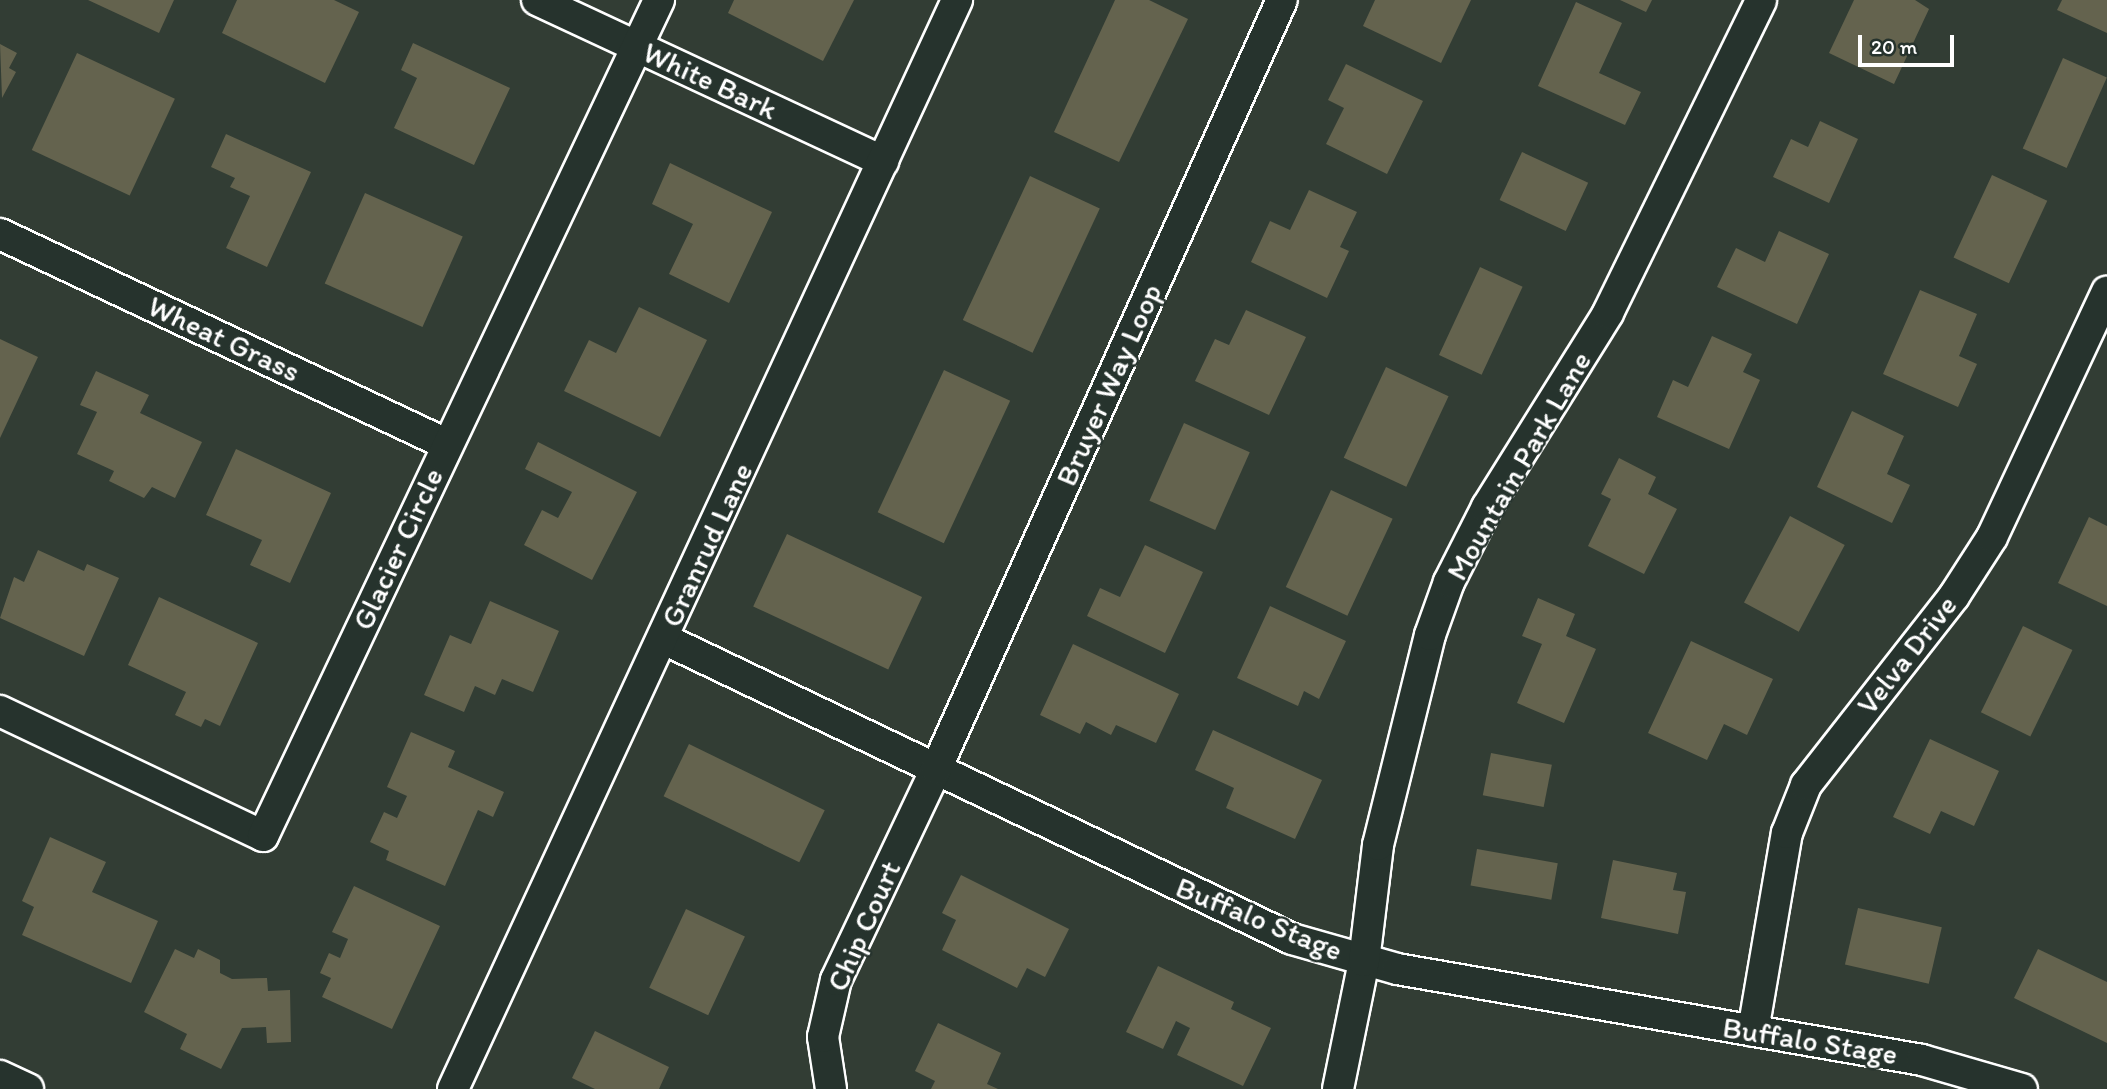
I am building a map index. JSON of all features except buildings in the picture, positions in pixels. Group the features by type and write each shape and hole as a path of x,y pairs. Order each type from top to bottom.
{"street":[{"name":"White Bark","path":"537,0 883,161"},
{"name":"Glacier Circle","path":"0,711 263,836 659,0"},
{"name":"Granrud Lane","path":"453,1089 664,639 957,0"},
{"name":"Bruyer Way Loop","path":"936,769 1282,0"},
{"name":"Mountain Park Lane","path":"1364,961 1378,845 1430,635 1449,582 1487,506 1608,313 1761,0"},
{"name":"Wheat Grass","path":"0,234 447,444"},
{"name":"Velva Drive","path":"1753,1031 1787,833 1806,785 1954,596 1992,537 2107,292"},
{"name":"Buffalo Stage","path":"664,639 1233,914 1292,939 1364,961 1922,1059 2022,1089"},
{"name":"Chip Court","path":"831,1089 822,1037 836,980 936,769"},
{"path":"1338,1089 1364,961"},
{"path":"0,1076 28,1089"}]}
